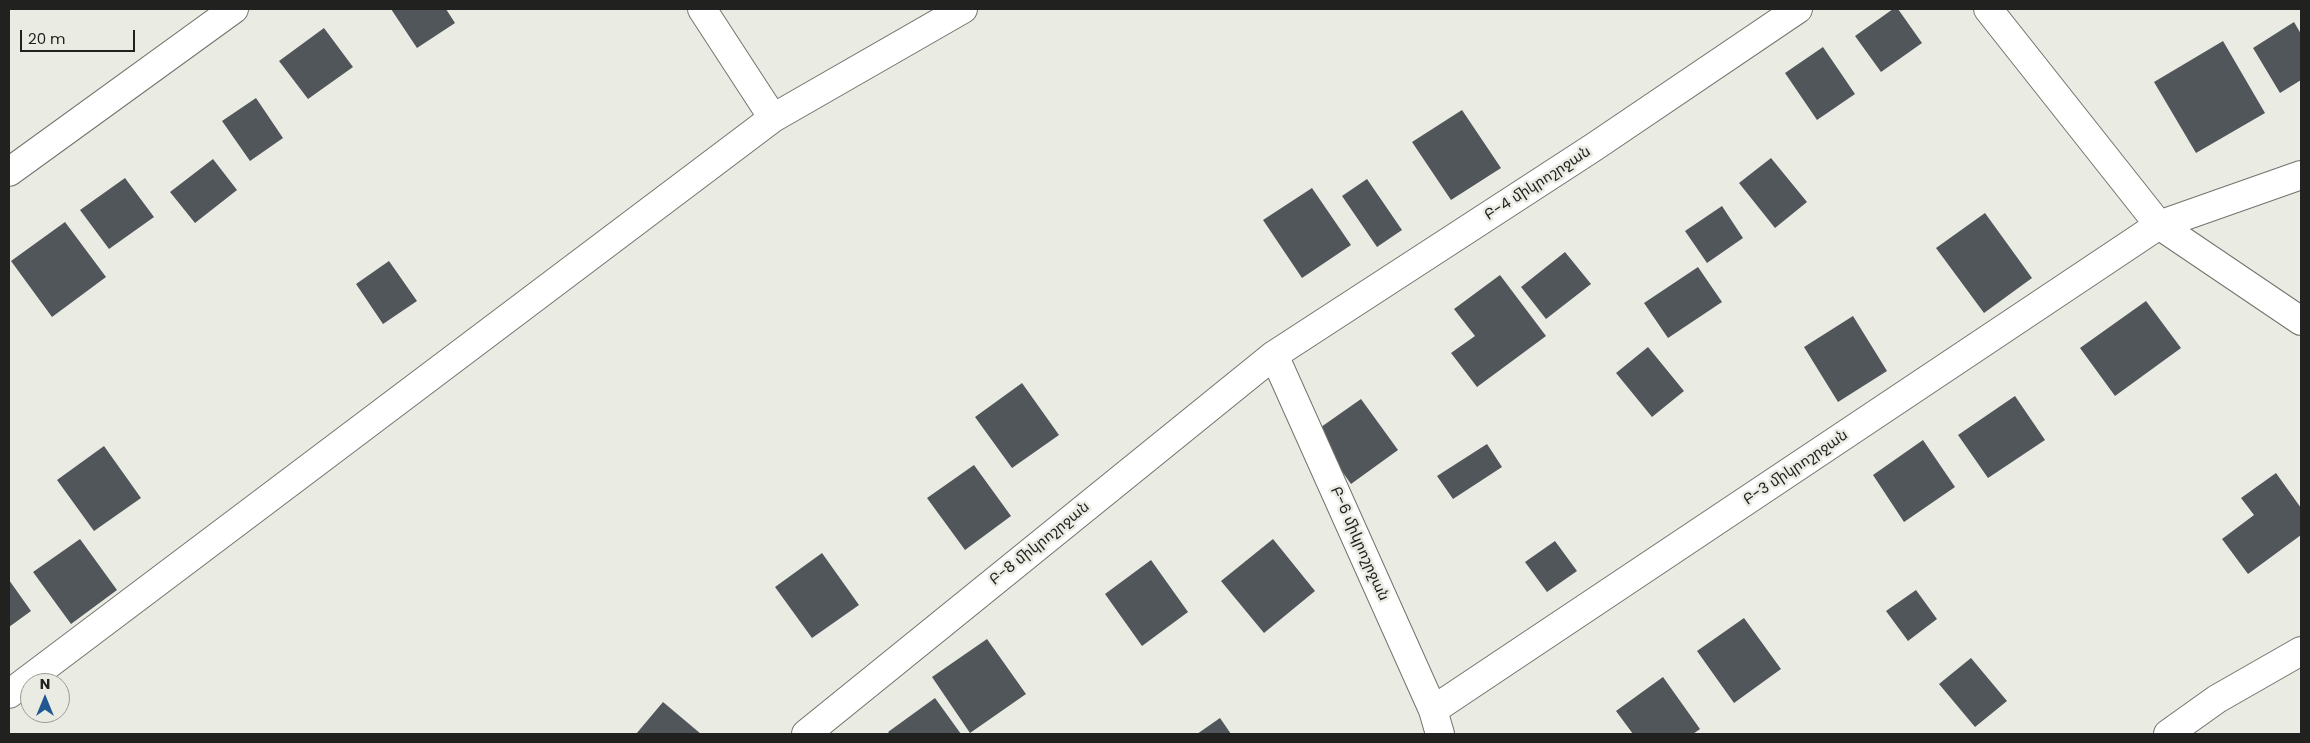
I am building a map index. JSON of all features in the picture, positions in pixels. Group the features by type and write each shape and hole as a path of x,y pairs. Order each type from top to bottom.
{"street":[{"path":"9,172 234,9"},
{"path":"702,9 773,118"},
{"path":"9,694 773,118 963,9"},
{"name":"Բ-4 միկրոշրջան","path":"1274,355 1586,152 1798,9"},
{"path":"1988,9 2159,225 2301,321"},
{"name":"Բ-3 միկրոշրջան","path":"1436,722 2159,225 2301,175"},
{"name":"Բ-6 միկրոշրջան","path":"1274,355 1436,722"},
{"name":"Բ-8 միկրոշրջան","path":"806,734 1274,355"},
{"path":"2168,734 2218,699 2301,651"}],"building":[{"path":"391,9 446,9 455,23 417,48"},
{"path":"1893,9 1898,9 1922,43 1881,72 1855,36"},
{"path":"2294,22 2301,34 2301,80 2280,93 2253,48"},
{"path":"324,28 353,67 308,99 279,61"},
{"path":"2223,41 2265,113 2196,153 2154,82"},
{"path":"1823,47 1855,94 1817,120 1785,73"},
{"path":"256,98 283,138 250,161 222,121"},
{"path":"1462,110 1501,168 1451,200 1412,142"},
{"path":"1771,158 1807,202 1775,228 1739,183"},
{"path":"213,159 237,190 195,223 170,192"},
{"path":"125,178 154,217 109,249 80,210"},
{"path":"1367,179 1402,230 1377,247 1342,196"},
{"path":"1312,188 1351,245 1302,278 1263,220"},
{"path":"1722,206 1743,238 1707,263 1685,231"},
{"path":"1985,213 2032,278 1984,313 1936,248"},
{"path":"65,222 106,277 52,317 11,261"},
{"path":"1565,252 1591,284 1546,319 1521,287"},
{"path":"389,261 417,301 383,324 356,284"},
{"path":"1698,267 1722,302 1668,338 1644,303"},
{"path":"1500,275 1546,336 1477,387 1451,353 1475,336 1454,309"},
{"path":"2146,301 2181,348 2115,396 2080,348"},
{"path":"1853,316 1887,371 1838,402 1804,347"},
{"path":"1648,347 1684,391 1652,417 1616,373"},
{"path":"1022,383 1059,435 1012,468 975,417"},
{"path":"2015,396 2045,440 1988,478 1958,435"},
{"path":"1361,399 1398,450 1351,484 1314,432"},
{"path":"1923,440 1955,487 1904,522 1873,475"},
{"path":"1487,444 1502,467 1453,499 1437,476"},
{"path":"104,446 141,498 94,531 57,480"},
{"path":"974,465 1011,516 965,550 927,498"},
{"path":"2276,473 2301,508 2301,535 2248,574 2222,539 2254,515 2241,498"},
{"path":"80,539 117,590 71,624 33,572"},
{"path":"1273,539 1315,591 1264,633 1221,581"},
{"path":"1555,541 1577,571 1547,592 1525,562"},
{"path":"822,553 859,605 812,638 775,587"},
{"path":"1151,560 1188,612 1142,646 1105,594"},
{"path":"9,580 31,611 9,627"},
{"path":"1916,590 1937,619 1908,641 1886,611"},
{"path":"1744,618 1781,669 1734,703 1697,651"},
{"path":"987,639 1026,694 970,733 932,677"},
{"path":"1971,658 2007,701 1975,727 1939,684"},
{"path":"1663,677 1700,729 1693,734 1633,734 1616,711"},
{"path":"935,698 961,734 890,734 888,732"},
{"path":"663,702 701,734 636,734"},
{"path":"1220,718 1231,734 1197,734"}]}
